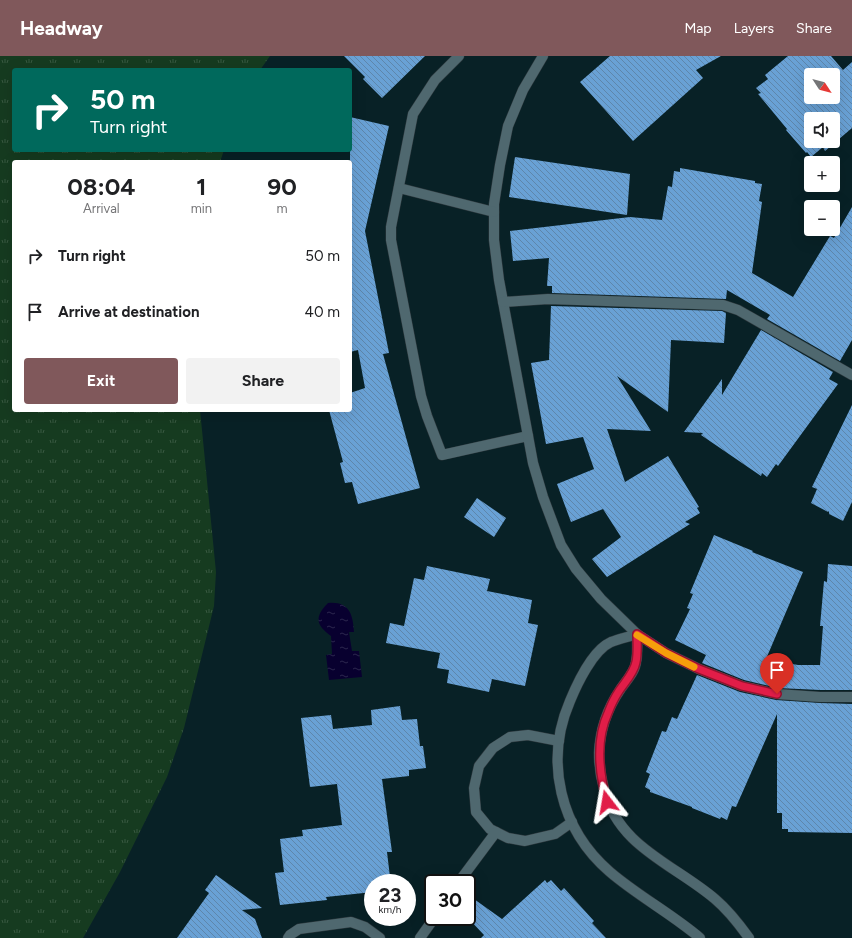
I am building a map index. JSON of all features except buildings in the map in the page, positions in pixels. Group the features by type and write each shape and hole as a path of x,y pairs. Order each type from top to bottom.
{"street":[{"path":"459,56 435,80 413,114 391,227 391,240 422,396 427,416 442,455 528,436"},
{"path":"543,56 523,90 508,126 500,165 494,212 494,240 503,302 533,464 561,545 576,569 601,600 637,634 666,653 699,669 742,686 777,694 820,697 852,697"},
{"path":"399,188 494,212"},
{"path":"503,302 548,298 723,305 738,310 852,375"},
{"path":"637,634 610,642 598,652 574,689 560,730 557,754 558,781 565,806 572,822 591,853 610,872 683,923 700,938"},
{"path":"637,634 636,662 631,674 618,692 602,728 599,754 601,780 607,802 620,825 634,841 716,900 732,915 749,938"},
{"path":"559,742 528,735 510,737 493,748 479,766 474,788 476,812 490,829 508,838 524,841 556,834 572,822"},
{"path":"465,874 496,832"},
{"path":"288,938 299,929 351,922 365,927 380,938"},
{"path":"420,938 429,926"}],"green space":[{"path":"0,56 270,56 261,68 12,68 12,152 223,152 221,160 12,160 12,412 200,412 216,572 214,606 184,728 167,777 120,872 83,938 0,938"}],"water":[{"path":"328,603 341,604 351,614 354,632 349,632 352,651 359,651 362,677 329,680 326,655 332,654 331,636 322,628 319,621 320,613"}],"slow traffic":[{"path":"637,635 666,653 694,667"}],"route":[{"path":"607,802 601,780 599,754 602,728 618,692 631,674 636,662 637,634 666,653 699,669 742,686 777,694"}]}
